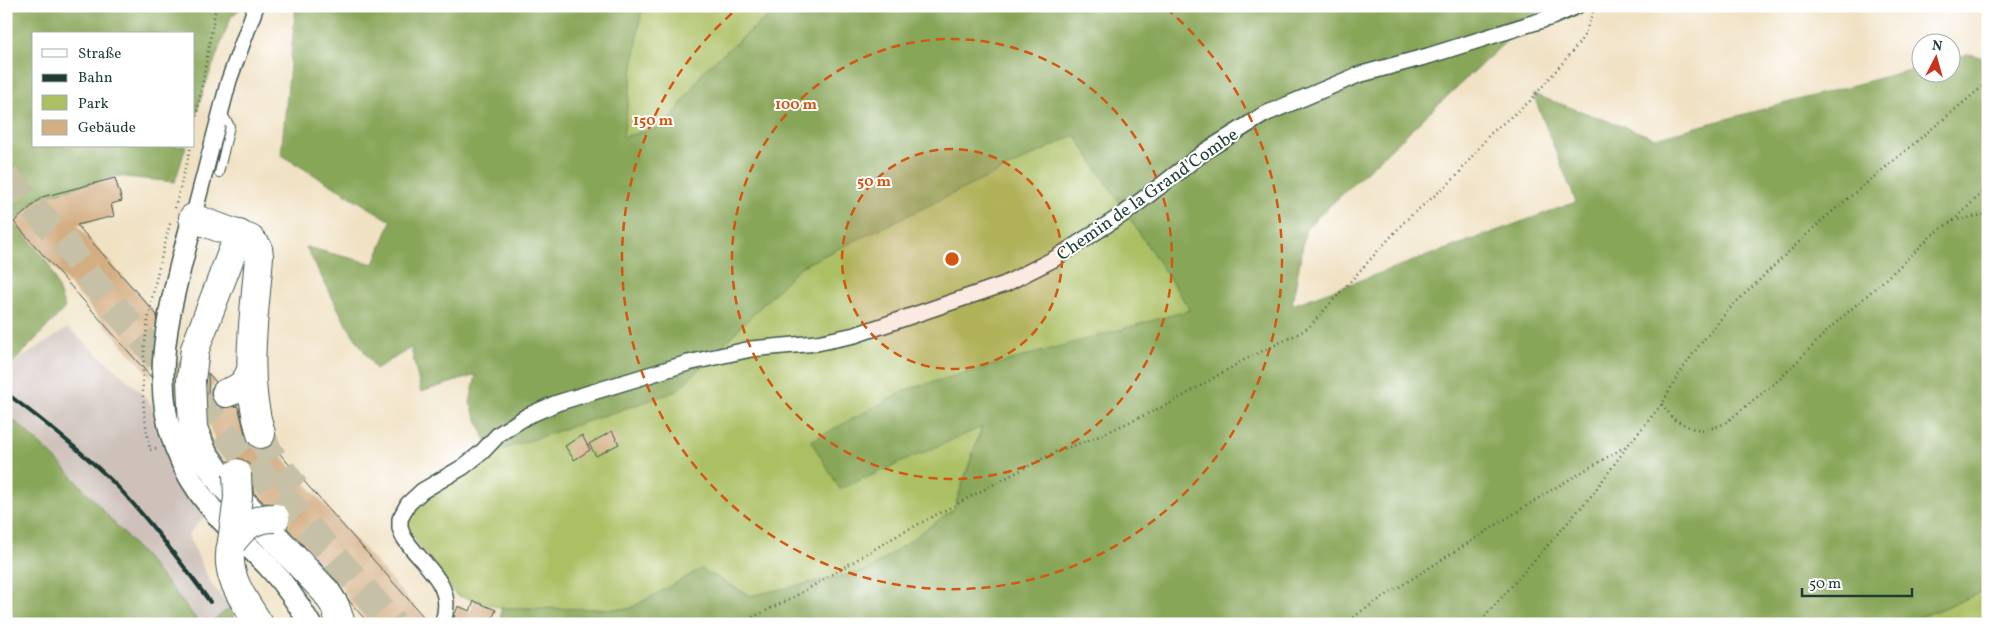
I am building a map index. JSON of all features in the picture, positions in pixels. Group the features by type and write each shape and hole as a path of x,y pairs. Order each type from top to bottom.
{"highway":[{"path":"193,218 239,234 253,242 259,251 250,370 254,406 261,434"},
{"path":"239,234 195,348 191,380 193,428 202,452 224,484 326,592 335,606 341,624"},
{"path":"226,393 242,386 250,370"},
{"path":"237,474 238,497 228,561 241,594 259,624"},
{"path":"232,542 249,523 258,519 275,518"}],"street":[{"path":"256,6 232,71 219,114 169,314 163,350 163,398 169,431 190,479 206,502 285,586 310,624"},
{"name":"Chemin de la Grand'Combe","path":"442,624 446,607 444,590 439,580 403,536 400,528 401,514 418,494 464,467 499,434 527,416 557,403 688,364 751,349 817,343 855,335 1005,284 1054,259 1125,213 1207,150 1265,114 1358,75 1454,48 1552,17 1577,6"}],"lane":[{"path":"218,173 230,126 226,118 219,114"}],"path":[{"path":"195,125 216,6"},
{"path":"739,624 794,597 898,536 1055,452 1097,437 1173,402 1244,360 1309,327 1406,220 1455,178 1490,134 1530,101 1577,46 1585,34 1595,6"},
{"path":"1478,624 1592,495 1629,444 1662,404 1676,377 1729,309 1821,221 1988,82"},
{"path":"1662,404 1674,419 1691,428 1702,430 1724,424 1781,378 1831,327 1900,268 1932,235 1952,221 1988,187"},
{"path":"1952,221 1988,214"},
{"path":"1346,624 1360,612 1548,492 1629,444"},
{"path":"150,450 154,448"},
{"path":"1958,624 1988,614"}],"shaded area":[{"path":"68,328 135,387 152,405 159,432 178,476 203,517 188,535 212,586 231,607 208,624 200,624 181,598 75,478 34,436 6,414 6,374 11,365"}],"green space":[{"path":"6,6 243,6 231,17 195,118 195,32 32,32 32,148 185,148 175,182 116,176 42,197 14,221 50,266 65,308 11,365 6,374"},
{"path":"296,6 642,6 623,137 667,126 704,70 780,6 1544,6 1306,228 1292,305 1576,202 1533,94 1655,138 1912,69 1912,82 1962,82 1962,56 1969,54 1988,59 1988,590 1903,624 500,624 501,608 629,609 701,569 750,596 869,570 954,509 982,427 840,489 811,441 908,389 1190,310 1075,135 800,267 677,391 501,450 487,443 470,403 476,375 421,392 411,348 376,369 346,324 306,247 374,264 391,221 281,155"},
{"path":"642,6 780,6 704,70 666,126 622,137"},
{"path":"1075,135 1191,310 1012,361 812,441 840,489 982,426 954,509 869,570 750,596 701,569 629,609 501,608 456,595 408,530 408,512 425,497 501,450 677,391 800,267"},
{"path":"6,414 50,453 77,481 159,573 200,624 6,624"},
{"path":"1988,590 1988,624 1903,624"},
{"path":"231,607 236,624 208,624"}],"building":[{"path":"115,178 122,201 111,204 114,216 77,225 157,315 151,377 14,222 42,197"},
{"path":"208,373 216,382 211,389 211,398 216,405 222,408 237,406 249,444 257,449 265,449 272,445 430,624 369,624 350,602 337,581 287,528 291,518 288,509 282,504 264,503 253,492 253,473 250,465 244,460 237,458 228,462 216,445 209,425"},
{"path":"612,431 619,444 596,456 589,444"},
{"path":"582,435 590,450 574,460 565,446"},
{"path":"474,601 496,610 490,624 452,624 458,606 470,611"}],"tunnel":[{"path":"6,177 66,244 83,269 129,324 394,624"},
{"path":"261,434 269,452 295,488"}],"railway":[{"path":"6,393 91,461 117,486 142,514 210,602"}]}
